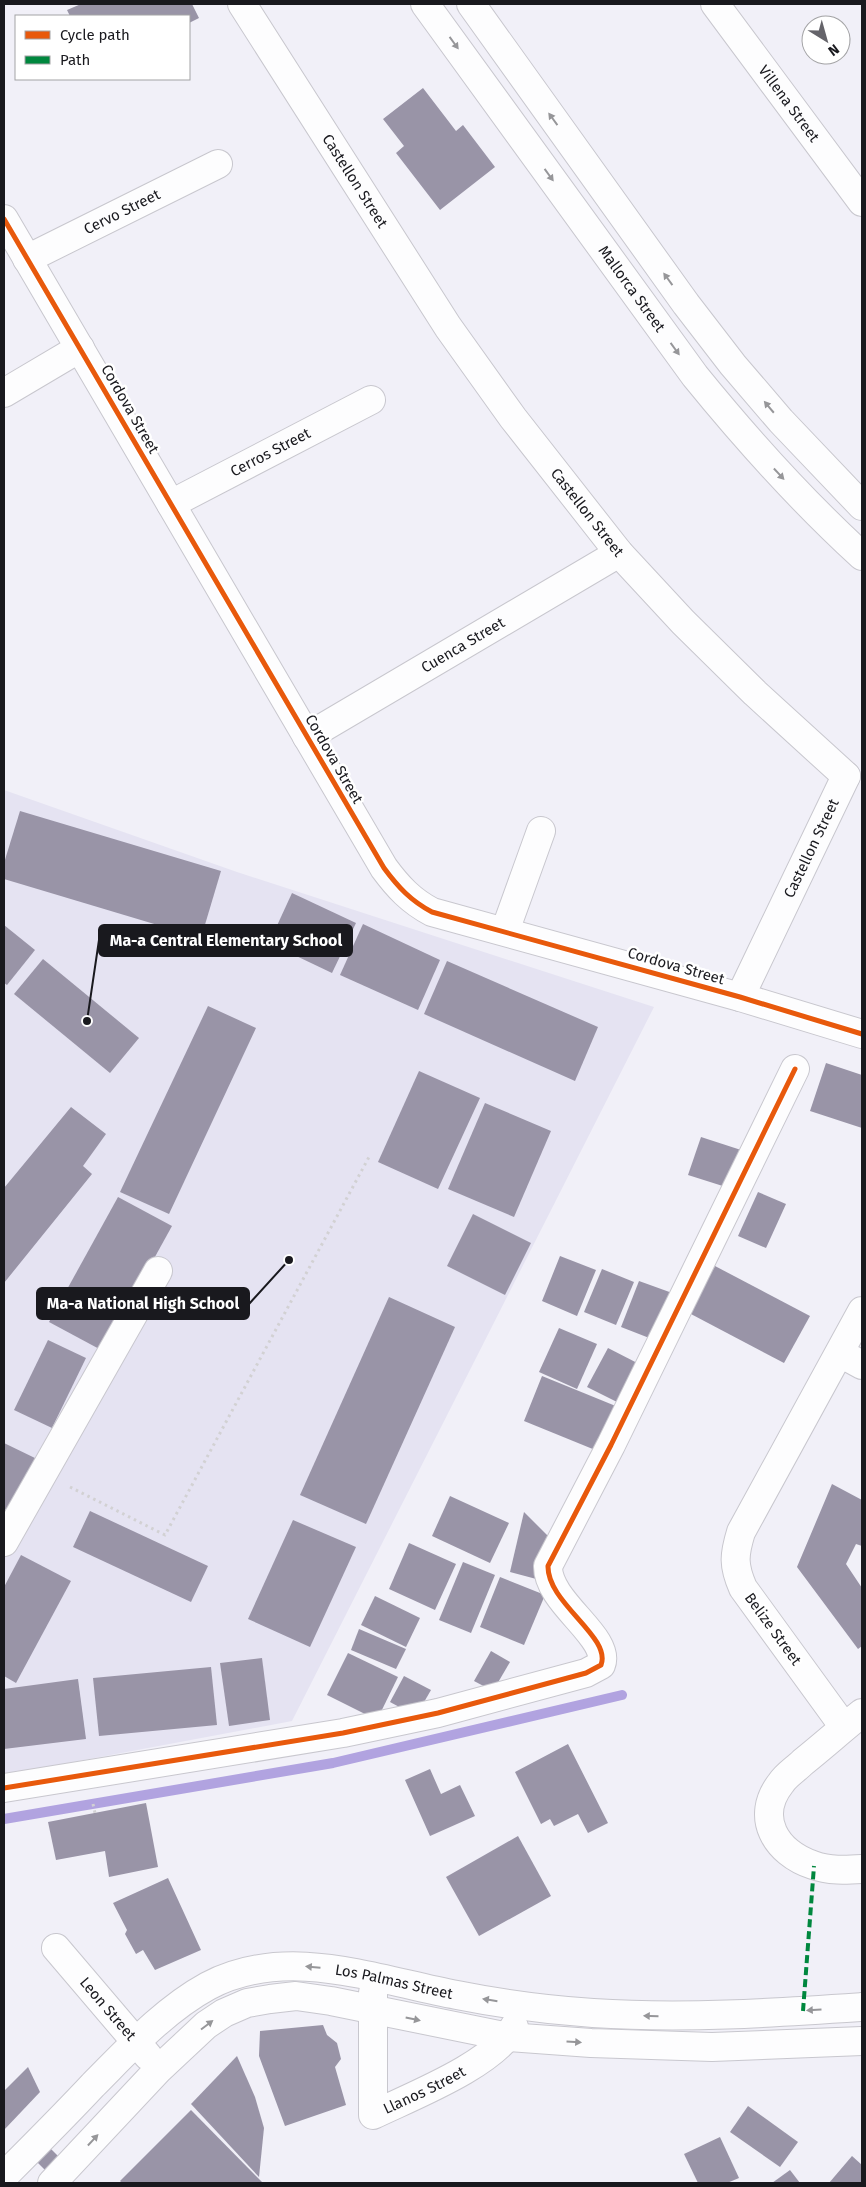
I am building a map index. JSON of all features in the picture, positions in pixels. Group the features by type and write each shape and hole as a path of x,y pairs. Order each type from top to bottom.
{"street":[{"name":"Castellon Street","path":"242,4 448,327 513,418 619,553 683,622 749,687 854,775 740,997"},
{"name":"Mallorca Street","path":"425,4 695,376 730,420 798,493 862,556"},
{"path":"470,4 686,304 733,365 781,421 862,506"},
{"name":"Villena Street","path":"715,4 862,202"},
{"name":"Cervo Street","path":"27,259 218,164"},
{"name":"Cordova Street","path":"4,219 384,868 398,887 415,903 432,912 505,930 862,1034"},
{"path":"4,393 80,348"},
{"name":"Cerros Street","path":"171,504 371,400"},
{"name":"Cuenca Street","path":"307,737 619,553"},
{"path":"505,930 541,831"},
{"path":"4,1788 396,1723 586,1673 601,1665 603,1659 600,1646 555,1592 548,1575 548,1566 611,1445 795,1069"},
{"path":"4,1542 158,1271"},
{"name":"Belize Street","path":"862,1311 851,1359 741,1532 735,1550 735,1569 743,1588 853,1720 781,1782 770,1800 768,1814 772,1831 780,1846 797,1858 814,1866 838,1870 862,1869"},
{"name":"Leon Street","path":"56,1948 159,2069"},
{"name":"Los Palmas Street","path":"11,2177 135,2042 186,2000 208,1986 236,1975 268,1967 299,1966 335,1969 457,1995 525,2006 656,2016 716,2016 862,2007"},
{"name":"Llanos Street","path":"373,1977 373,2115 464,2070 490,2053 508,2037 525,2006"},
{"path":"52,2183 159,2069 206,2025 224,2013 247,2003 296,1996 508,2037 591,2043 712,2047 862,2041"}],"path":[{"path":"43,1474 165,1535 369,1157"}],"shaded area":[{"path":"4,790 237,872 654,1007 292,1721 4,1775"}],"building":[{"path":"81,4 192,4 199,18 190,22 190,15 70,15 67,10"},
{"path":"423,88 456,131 463,125 495,167 440,210 396,153 404,146 383,119"},
{"path":"20,811 221,871 201,938 4,879 4,863"},
{"path":"292,893 356,923 332,973 269,943"},
{"path":"363,924 440,960 418,1010 340,975"},
{"path":"4,925 35,950 7,985 4,983"},
{"path":"43,959 139,1038 110,1073 14,994"},
{"path":"447,961 598,1027 575,1081 424,1014"},
{"path":"208,1006 256,1028 169,1214 120,1192"},
{"path":"826,1063 862,1075 862,1128 810,1111"},
{"path":"419,1071 480,1098 438,1189 378,1162"},
{"path":"485,1103 551,1131 514,1217 448,1189"},
{"path":"71,1107 106,1134 83,1166 92,1174 4,1283 4,1188"},
{"path":"701,1137 741,1150 729,1188 688,1175"},
{"path":"758,1192 786,1204 766,1248 738,1236"},
{"path":"118,1197 172,1226 103,1351 49,1322"},
{"path":"473,1214 531,1243 505,1295 447,1266"},
{"path":"560,1256 596,1270 577,1316 542,1301"},
{"path":"715,1266 810,1316 784,1363 689,1313"},
{"path":"602,1269 634,1282 616,1325 584,1312"},
{"path":"639,1281 675,1294 657,1341 621,1327"},
{"path":"389,1297 455,1327 366,1524 300,1495"},
{"path":"559,1328 597,1344 577,1389 539,1372"},
{"path":"48,1340 86,1358 52,1428 14,1410"},
{"path":"608,1348 645,1367 625,1406 587,1387"},
{"path":"542,1376 623,1409 605,1454 524,1421"},
{"path":"4,1443 37,1459 12,1513 4,1509"},
{"path":"832,1484 862,1500 862,1546 856,1544 846,1564 862,1588 862,1646 858,1649 797,1567"},
{"path":"450,1496 509,1523 490,1563 432,1536"},
{"path":"90,1511 208,1566 191,1602 73,1547"},
{"path":"524,1512 552,1540 540,1580 510,1572"},
{"path":"293,1520 356,1547 310,1647 248,1619"},
{"path":"409,1543 456,1564 435,1610 389,1589"},
{"path":"21,1555 71,1581 16,1683 4,1676 4,1587"},
{"path":"463,1562 495,1575 471,1633 439,1620"},
{"path":"500,1577 545,1595 524,1645 480,1627"},
{"path":"375,1596 420,1618 406,1647 361,1625"},
{"path":"359,1629 406,1649 396,1669 351,1650"},
{"path":"491,1651 510,1662 493,1691 474,1681"},
{"path":"348,1653 398,1677 377,1720 327,1695"},
{"path":"262,1658 270,1720 229,1726 220,1663"},
{"path":"211,1667 217,1725 99,1736 93,1678"},
{"path":"404,1676 431,1690 416,1716 390,1702"},
{"path":"78,1679 86,1739 4,1749 4,1689"},
{"path":"568,1744 608,1823 588,1833 578,1814 554,1826 550,1819 541,1824 515,1772"},
{"path":"430,1769 441,1794 460,1785 475,1816 430,1836 405,1780"},
{"path":"146,1803 158,1867 109,1877 105,1851 56,1860 48,1822"},
{"path":"518,1836 551,1896 479,1936 446,1877"},
{"path":"168,1878 201,1950 155,1970 143,1950 136,1954 125,1934 127,1930 113,1903"},
{"path":"323,2025 327,2035 337,2043 341,2059 335,2067 346,2105 285,2126 259,2056 260,2031"},
{"path":"237,2056 255,2097 264,2128 259,2177 191,2104"},
{"path":"28,2067 40,2092 4,2130 4,2091"},
{"path":"748,2106 798,2142 780,2167 730,2132"},
{"path":"191,2110 263,2183 122,2183 120,2181"},
{"path":"720,2137 739,2178 727,2183 698,2183 684,2154"},
{"path":"50,2148 61,2159 47,2172 37,2162"},
{"path":"852,2156 862,2165 862,2183 829,2183"},
{"path":"790,2170 800,2183 772,2183"}],"waterway":[{"path":"4,1819 333,1763 622,1695"}],"marked path":[{"path":"803,2011 814,1866"}],"cycle path":[{"path":"4,219 384,868 405,893 432,912 740,997 862,1034"},
{"path":"4,1788 343,1733 438,1713 586,1673 601,1665 602,1654 597,1643 557,1593 550,1580 548,1566 611,1445 795,1069"}],"place":[{"name":"Ma-a Central Elementary School","path":"87,1021"},
{"name":"Ma-a National High School","path":"289,1260"}]}
